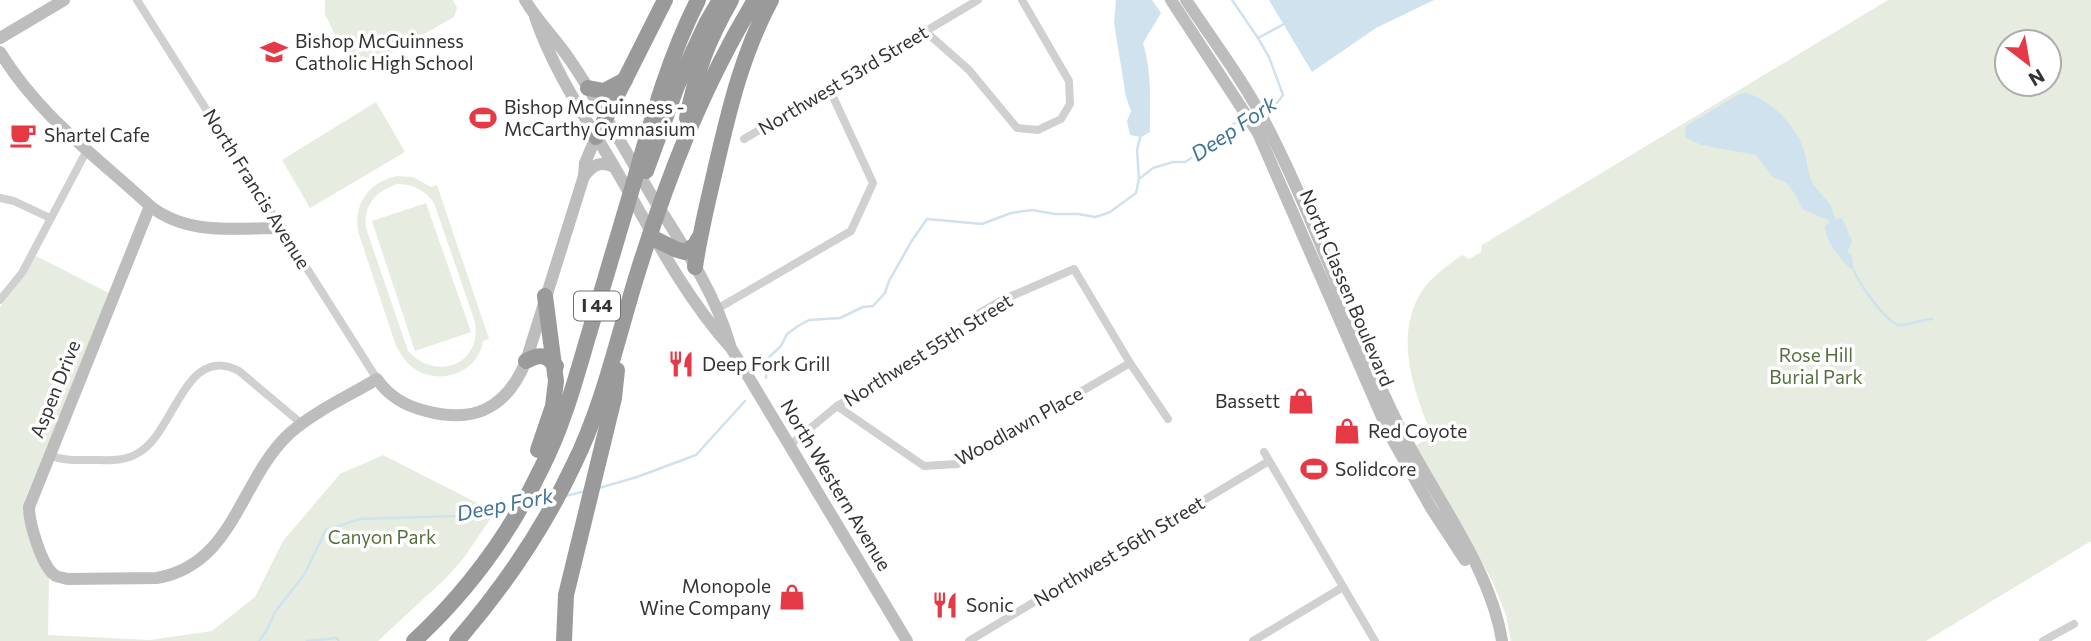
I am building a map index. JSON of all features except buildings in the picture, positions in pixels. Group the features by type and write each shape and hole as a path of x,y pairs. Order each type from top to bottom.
{"highway":[{"path":"596,137 666,0"},
{"name":"I 44","path":"414,641 451,604 499,533 564,416 673,57 698,0"},
{"path":"617,241 657,146 677,86 720,0"},
{"path":"679,151 696,75 715,29 731,0"},
{"name":"I 44","path":"457,641 499,591 540,531 575,463 600,401 662,197 679,151 722,59 755,0"},
{"path":"695,267 699,238 738,75 748,47 771,0"},
{"path":"588,88 604,91 625,80"},
{"path":"662,245 685,252 695,245 699,238"},
{"path":"537,465 553,406 556,366 545,296"},
{"path":"564,641 566,595 614,398 623,325"},
{"path":"526,361 543,355 556,366"}],"main road":[{"path":"0,38 64,0"},
{"name":"North Western Avenue","path":"525,0 535,17 547,50 617,173 710,323 731,348 907,641"},
{"name":"North Classen Boulevard","path":"1171,0 1246,102"},
{"name":"North Classen Boulevard","path":"1186,0 1263,130 1368,372 1456,526 1487,592 1499,622 1502,641"},
{"name":"North Western Avenue","path":"535,17 557,42 588,88 695,267 717,309 731,348"},
{"path":"0,52 30,96 87,150 167,217 194,227 281,228"},
{"path":"302,424 377,379 387,393 409,406 441,415 465,417 480,413 500,400 518,379 526,361 596,137"},
{"path":"585,169 598,154 605,152 628,158"},
{"path":"585,169 604,163 617,173"},
{"name":"Aspen Drive","path":"150,205 33,497 29,518 49,570 57,577 67,579 157,578 195,564 217,543 268,460 290,433 302,424"}],"street":[{"name":"North Francis Avenue","path":"137,0 377,379"},
{"name":"Northwest 53rd Street","path":"744,139 978,0"},
{"path":"925,31 969,70 1017,128 1038,130 1061,119 1070,104 1069,81 1022,0"},
{"path":"717,309 851,231 873,183 829,88"},
{"path":"0,300 22,273 87,150"},
{"path":"0,198 14,201 50,218"},
{"name":"Northwest 55th Street","path":"790,445 837,406 895,369 942,346 972,317 1000,301 1074,269 1130,363"},
{"path":"1130,363 1168,419"},
{"name":"Woodlawn Place","path":"837,406 924,466 957,464 1130,363"},
{"path":"49,455 60,460 118,460 141,452 157,435 197,373 218,364 239,371 302,424"},
{"path":"1264,452 1375,641"},
{"name":"Northwest 56th Street","path":"969,641 1269,461"},
{"path":"1253,641 1343,587"},
{"path":"2043,641 2074,624"}],"green space":[{"path":"325,0 453,0 457,8 454,17 354,74 325,14"},
{"name":"Rose Hill Burial Park","path":"1888,0 2091,0 2091,541 1926,641 1511,641 1506,615 1492,580 1415,446 1432,436 1409,363 1409,326 1413,308 1422,291 1435,276 1462,255 1469,259 1481,252 1482,245"},
{"path":"376,102 405,152 310,208 282,160"},
{"path":"397,176 413,177 431,187 437,185 489,339 483,341 475,360 448,376 428,375 418,371 408,363 396,346 358,231 358,211 361,203 371,189","holes":["403,184 423,191 434,203 474,319 476,334 466,357 445,367 420,361 408,351 366,228 367,212 372,200 390,187"]},
{"path":"426,203 471,332 415,351 372,221"},
{"name":"Canyon Park","path":"34,255 109,293 25,500 24,514 49,578 48,635 150,640 212,631 255,597 283,541 340,474 383,455 495,512 463,559 446,578 378,641 0,641 0,307 23,278"}],"water":[{"path":"1116,0 1152,0 1161,13 1143,43 1149,76 1150,132 1141,137 1130,135 1127,121 1131,111 1126,97 1114,23"},
{"path":"1269,0 1434,0 1376,28 1312,72"},
{"path":"1747,93 1774,108 1795,132 1804,150 1811,181 1830,204 1836,219 1842,218 1852,241 1847,252 1852,256 1854,271 1831,245 1825,226 1829,223 1828,220 1802,209 1787,183 1773,177 1756,155 1701,145 1685,137 1686,126 1739,94"}],"waterway":[{"path":"1232,0 1258,38"},
{"name":"Deep Fork","path":"1262,110 1277,103 1283,95 1269,57 1258,38 1284,24"},
{"name":"Deep Fork","path":"766,378 768,358 781,346 787,334 798,326 809,320 840,318 863,307 873,306 885,293 911,242 927,219 982,224 1011,213 1032,210 1095,217 1102,215 1136,193 1139,179 1153,168 1173,162 1185,162 1215,143 1233,124 1244,119"},
{"path":"1139,179 1137,150 1141,134"},
{"path":"1854,271 1874,302 1893,322 1903,325 1932,319"},
{"name":"Deep Fork","path":"599,488 696,455 745,401"},
{"name":"Deep Fork","path":"565,496 586,491"},
{"name":"Deep Fork","path":"531,502 548,499"},
{"name":"Deep Fork","path":"259,641 275,612 304,575 326,530 360,519 456,516 514,504"},
{"path":"307,641 337,638 339,641"}],"place":[{"name":"Bishop McGuinness Catholic High School","path":"274,52"},
{"name":"Bishop McGuinness - McCarthy Gymnasium","path":"483,118"},
{"name":"Shartel Cafe","path":"23,135"},
{"name":"Deep Fork Grill","path":"681,364"},
{"name":"Bassett","path":"1301,401"},
{"name":"Red Coyote","path":"1347,431"},
{"name":"Solidcore","path":"1314,469"},
{"name":"Monopole Wine Company","path":"792,597"},
{"name":"Sonic","path":"945,605"}]}
